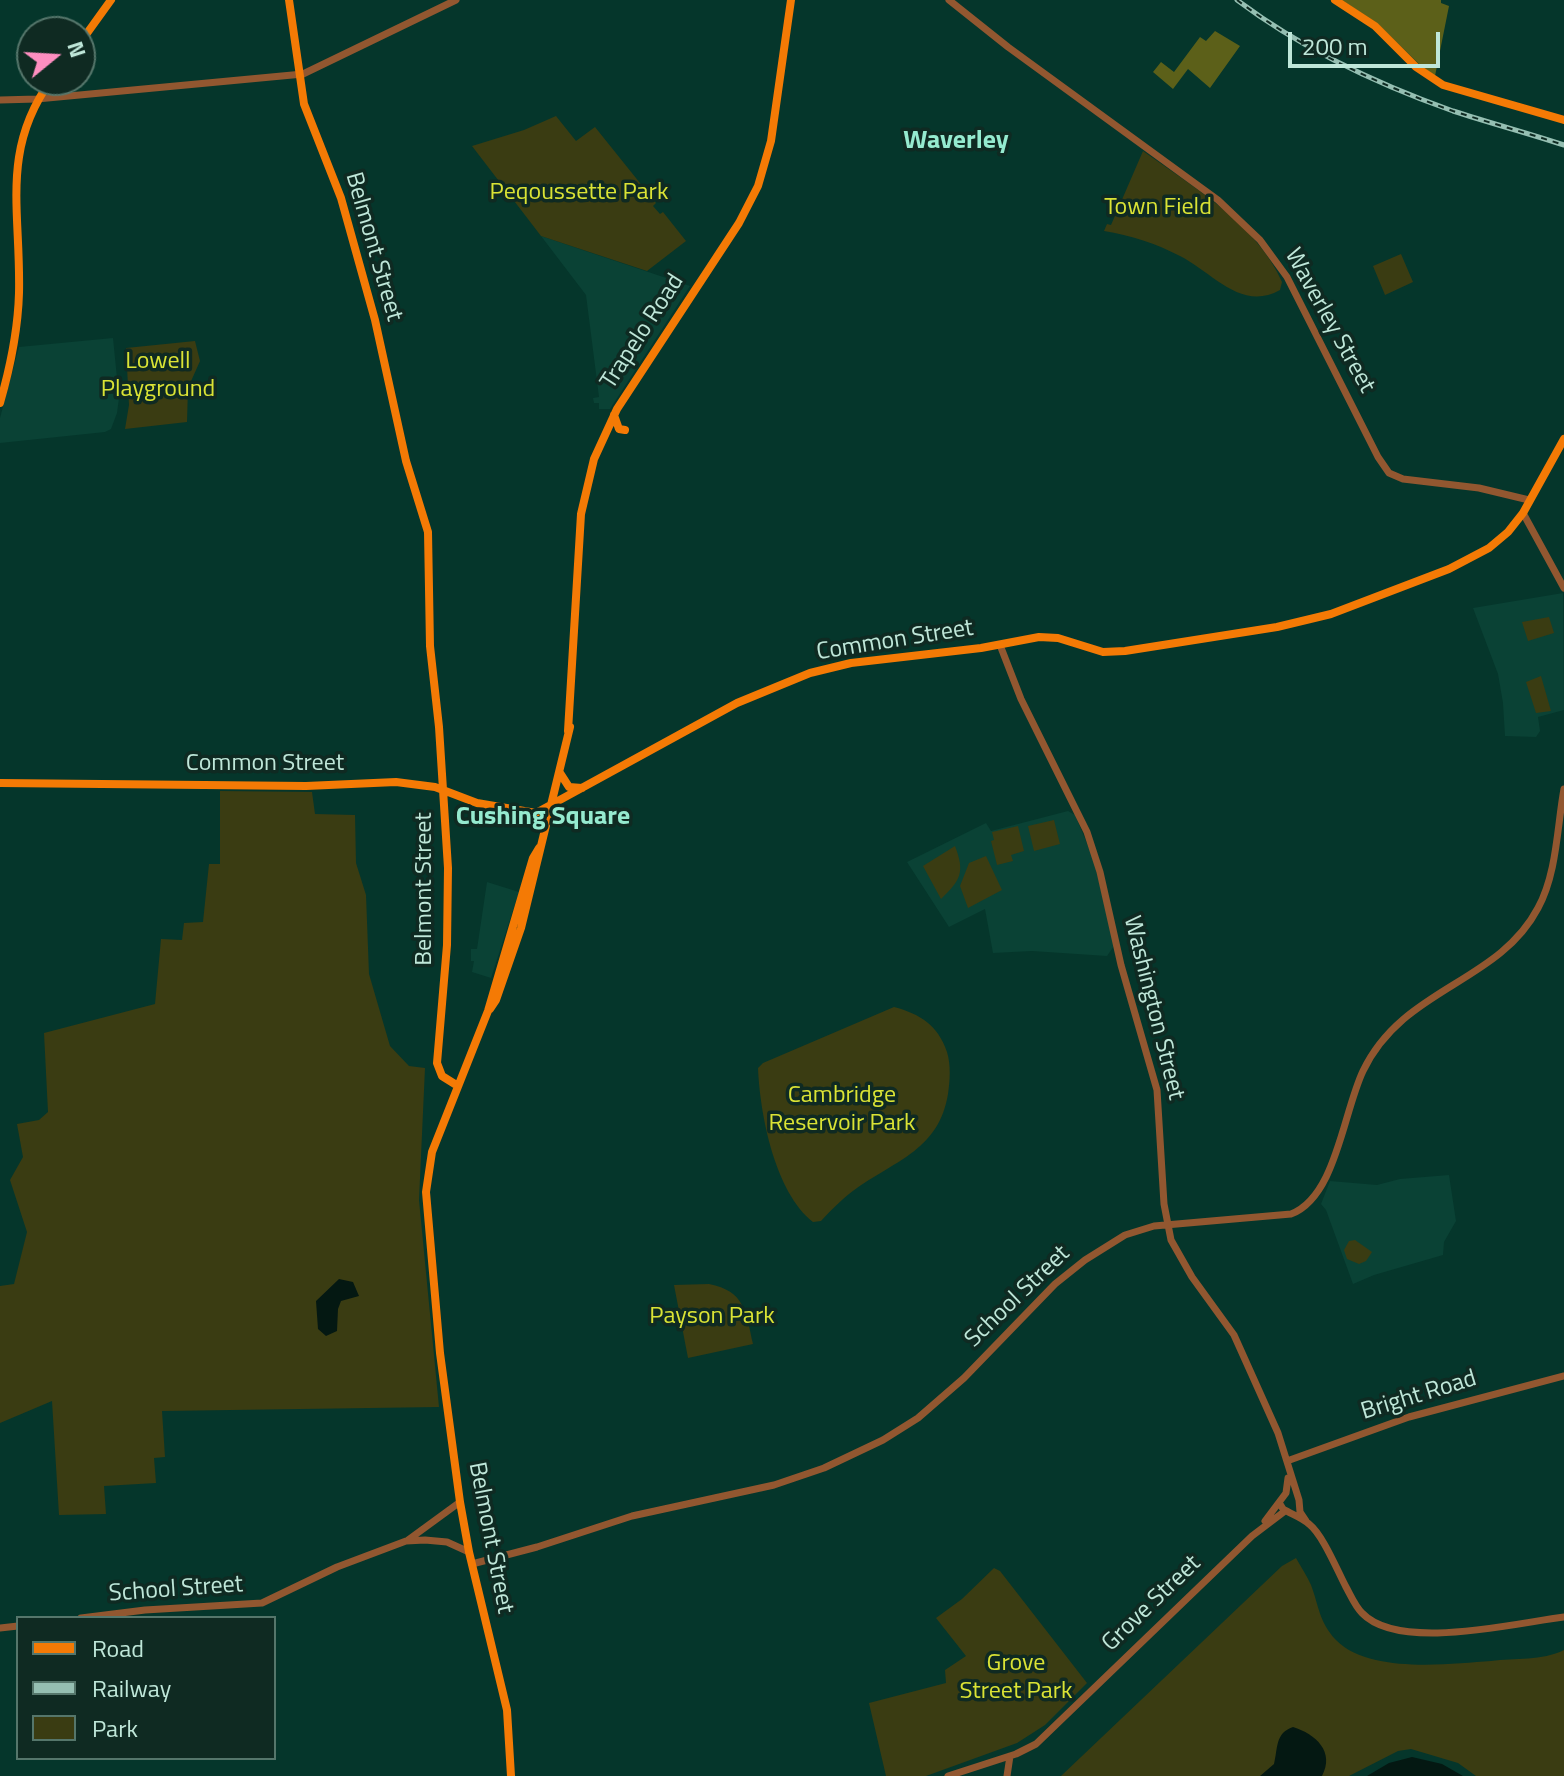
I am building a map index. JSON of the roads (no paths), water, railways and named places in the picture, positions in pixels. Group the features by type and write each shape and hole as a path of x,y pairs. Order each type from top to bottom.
{"main road":[{"path":"96,21 111,0"},
{"name":"Belmont Street","path":"289,0 309,122 341,198 375,320 406,461 426,521 431,589 430,646 444,791 448,924 437,1063 442,1076 458,1086 432,1152 426,1192 440,1353 460,1502 507,1710 511,1776"},
{"name":"Trapelo Road","path":"458,1086 488,1011 560,771 571,699 584,497 601,440 614,415 739,223 758,186 771,141 791,0"},
{"path":"1335,0 1379,29 1416,67 1443,85 1564,120"},
{"path":"0,403 13,347 19,295 16,158 20,136 39,96"},
{"path":"614,415 619,429 625,430"},
{"name":"Common Street","path":"0,783 306,786 387,782 433,787 481,804 538,813 737,703 810,673 873,660 1048,637 1103,652 1125,651 1277,627 1331,614 1392,593 1482,552 1502,537 1523,513 1564,439"},
{"path":"560,771 569,787 583,788"}],"street":[{"path":"0,100 299,75 456,0"},
{"name":"Waverley Street","path":"949,0 1020,56 1225,205 1248,227 1287,277 1389,473 1403,479 1479,488 1529,500"},
{"path":"1523,513 1564,588"},
{"name":"Washington Street","path":"1000,645 1021,699 1087,832 1100,872 1121,965 1157,1090 1158,1138 1167,1225 1183,1264 1234,1335 1269,1412 1288,1464 1291,1494 1299,1500 1289,1508"},
{"name":"School Street","path":"472,1564 632,1516 783,1483 824,1468 902,1429 941,1400 1055,1284 1085,1260 1138,1230 1291,1214 1312,1201 1324,1184 1362,1073 1383,1038 1409,1012 1511,945 1538,908 1548,881 1564,789"},
{"name":"Bright Road","path":"1288,1464 1409,1417 1564,1376"},
{"name":"Grove Street","path":"948,1776 1010,1756 1031,1747 1049,1733 1259,1529 1289,1508 1281,1497 1291,1494"},
{"name":"School Street","path":"97,1616 262,1603 337,1567 406,1541 460,1502"},
{"path":"1289,1508 1314,1529 1361,1612 1390,1629 1435,1634 1564,1617"},
{"name":"School Street","path":"406,1541 447,1542 469,1552"},
{"path":"1007,1776 1010,1756"}],"water":[{"path":"339,1279 353,1282 359,1296 341,1301 337,1331 326,1336 318,1329 316,1301"},
{"path":"1293,1727 1309,1734 1321,1745 1326,1759 1322,1776 1260,1776 1274,1764 1280,1737"},
{"path":"1412,1757 1442,1764 1463,1776 1367,1776 1389,1763"}],"railway":[{"path":"1237,0 1314,50 1368,77 1453,111 1564,145"}],"district":[{"name":"Waverley","path":"956,142"},
{"name":"Cushing Square","path":"543,818"}],"park label":[{"name":"Peqoussette Park","path":"579,193"},
{"name":"Town Field","path":"1158,208"},
{"name":"Lowell Playground","path":"158,376"},
{"name":"Cambridge Reservoir Park","path":"842,1110"},
{"name":"Payson Park","path":"712,1317"},
{"name":"Grove Street Park","path":"1016,1678"}]}
